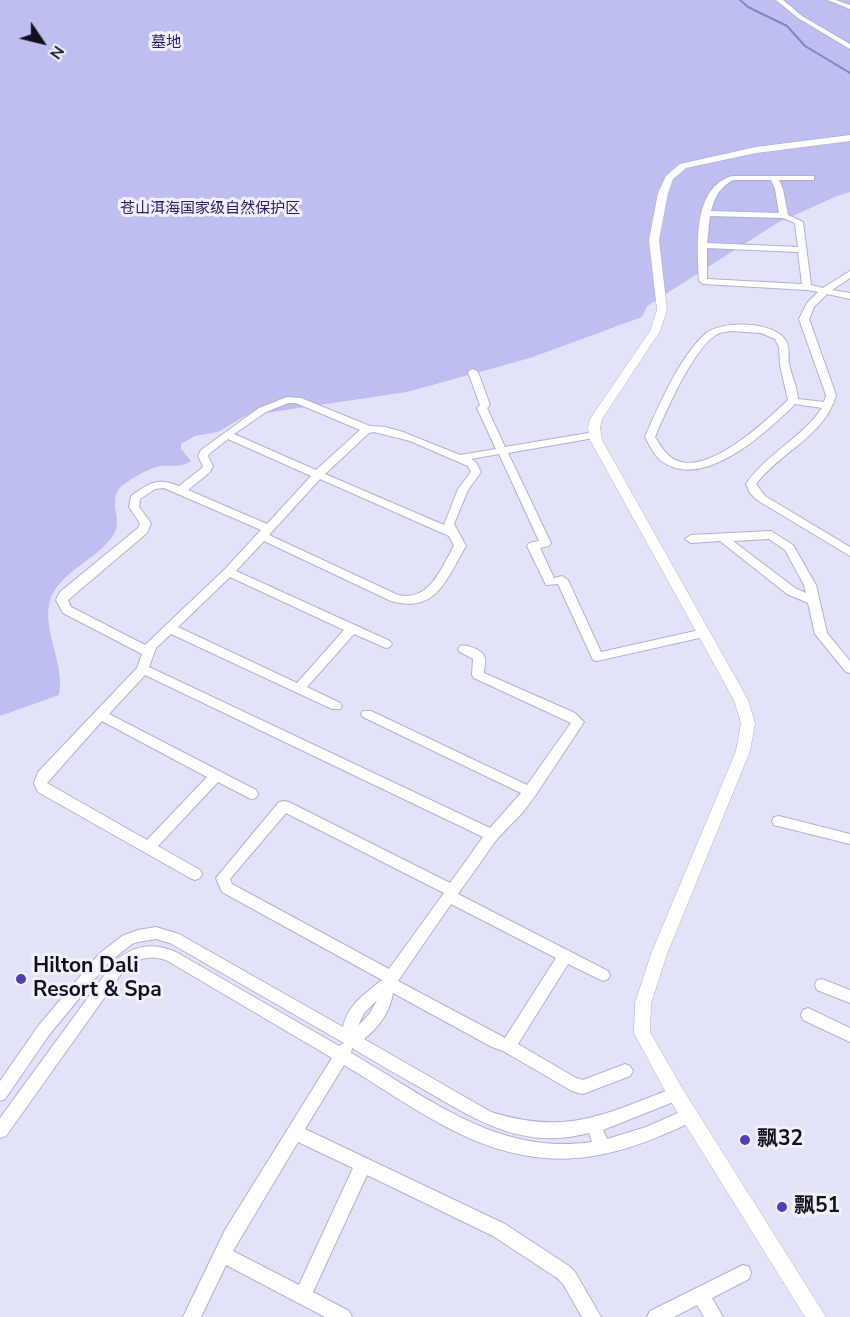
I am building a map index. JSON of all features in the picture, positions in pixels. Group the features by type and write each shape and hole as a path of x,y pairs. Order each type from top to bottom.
{"street":[{"path":"779,0 800,17 850,47"},
{"path":"830,0 850,7"},
{"path":"816,1317 676,1094 642,1033 643,1003 659,954 743,751 748,723 741,700 594,435 596,419 661,319 663,310 654,240 663,193 672,174 683,166 746,152 850,138"},
{"path":"811,178 732,178 723,182 708,198 703,245 703,281 807,287 850,296"},
{"path":"774,178 779,189 784,216"},
{"path":"707,213 784,216 799,222 807,287"},
{"path":"703,245 803,250"},
{"path":"850,274 810,306 804,319 831,395 828,406 817,423 762,469 751,484 761,498 850,552"},
{"path":"729,328 758,329 778,336 784,345 785,369 792,384 793,401 775,419 726,456 698,464 684,467 670,463 656,452 650,437 660,413 699,347 711,334 729,328"},
{"path":"473,372 485,405 482,408 545,543 533,546 549,582 562,580 597,657 704,633"},
{"path":"148,652 67,610 62,600 64,595 143,530 146,523 134,507 135,498 157,484 165,484 181,490 396,598 413,602 425,599 430,594 460,546 449,524 463,489 476,472 472,464 459,458 382,428 368,429 292,398 259,412 205,452 203,456 208,466 206,470 181,490"},
{"path":"793,401 828,406"},
{"path":"195,874 41,786 43,776 143,669 148,652 169,628 229,572 316,476 368,429"},
{"path":"227,435 316,476 452,533"},
{"path":"459,458 594,435"},
{"path":"691,538 771,535 789,548 810,585 821,634 850,669"},
{"path":"723,538 791,591 814,601"},
{"path":"229,572 386,644"},
{"path":"169,628 336,706"},
{"path":"299,689 352,628"},
{"path":"192,1317 222,1254 294,1132 346,1048 375,1019 385,999 388,982 492,835 530,792 578,722 571,716 478,675 481,659 464,649"},
{"path":"143,669 492,835"},
{"path":"367,714 530,792"},
{"path":"101,715 251,794"},
{"path":"148,848 216,776"},
{"path":"603,975 284,806 223,878 227,888 388,982 508,1046 572,1084 583,1088 625,1071"},
{"path":"779,821 850,839"},
{"path":"0,1094 44,1030 104,958 127,940 150,934 174,938 346,1048 460,1125 501,1143 543,1150 602,1149 632,1141 689,1115"},
{"path":"0,1131 119,966 125,960 146,950 161,951 346,1048 501,1124 520,1129 557,1132 594,1126 676,1094"},
{"path":"508,1046 566,956"},
{"path":"822,985 850,997"},
{"path":"808,1015 850,1035"},
{"path":"594,1126 602,1149"},
{"path":"294,1132 499,1230 569,1278 592,1317"},
{"path":"303,1296 363,1165"},
{"path":"222,1254 343,1317"},
{"path":"656,1317 743,1274"},
{"path":"701,1295 714,1317"}],"green space":[{"name":"苍山洱海国家级自然保护区","path":"0,0 850,0 850,192 777,223 647,306 642,317 530,358 407,392 245,416 218,432 195,436 181,444 181,449 191,461 180,465 150,469 120,488 115,499 117,527 115,532 99,551 68,575 53,594 48,616 59,672 59,695 0,716"}],"waterway":[{"path":"740,0 748,7 787,26 805,46 850,73"}],"place":[{"name":"Hilton Dali Resort & Spa","path":"21,979"},
{"name":"飘32","path":"745,1140"},
{"name":"飘51","path":"782,1207"}],"park label":[{"name":"墓地","path":"166,43"}]}
